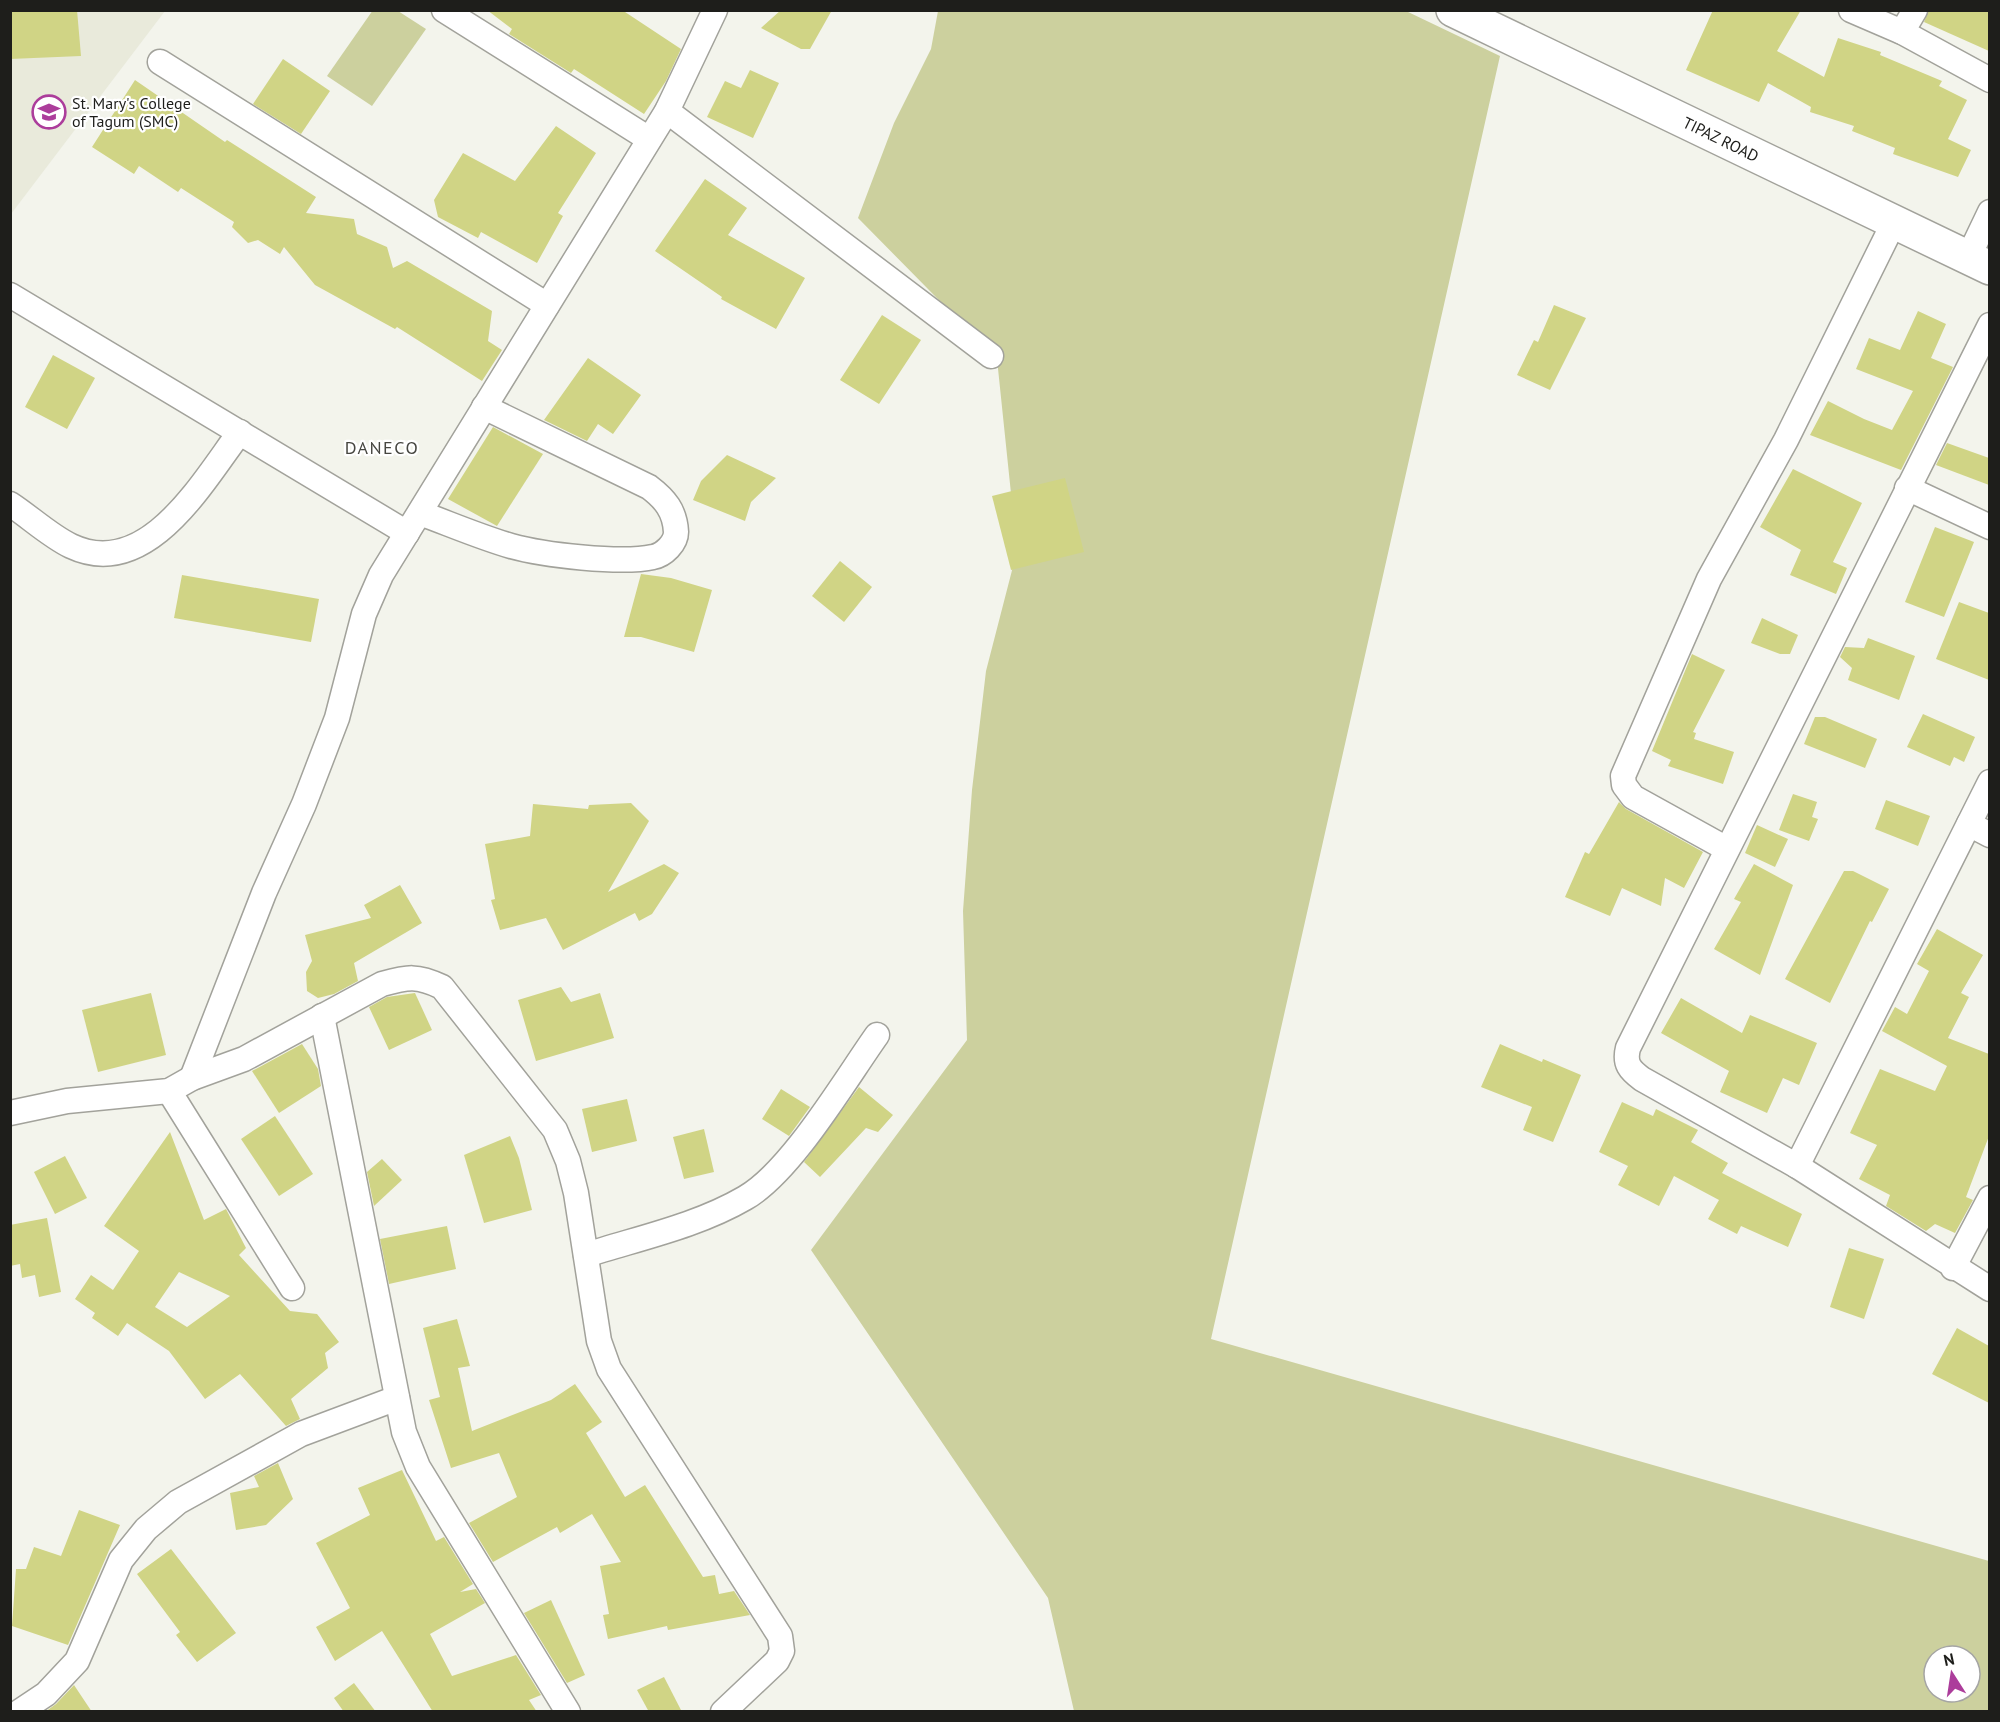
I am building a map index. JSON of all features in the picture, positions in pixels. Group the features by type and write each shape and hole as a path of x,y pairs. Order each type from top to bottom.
{"street":[{"path":"444,10 649,139"},
{"path":"192,1078 264,893 304,804 337,718 364,614 381,575 667,111 715,10"},
{"name":"TIPAZ ROAD","path":"1453,10 1979,263"},
{"path":"1851,10 1902,32 1989,80"},
{"path":"1902,32 1915,10"},
{"path":"160,62 547,304"},
{"path":"667,111 991,356"},
{"path":"1979,263 1989,213"},
{"path":"1727,849 1633,797 1624,785 1623,776 1709,579 1786,440 1894,222"},
{"path":"10,295 240,432 413,523 512,546 564,554 629,560 655,557 670,547 676,535 675,517 665,499 649,487 484,407"},
{"path":"1989,325 1628,1048 1625,1059 1630,1071 1642,1079 1797,1166 1989,1289"},
{"path":"10,504 72,546 97,553 127,549 153,538 175,518 240,432"},
{"path":"1907,488 1989,527"},
{"path":"1797,1166 1979,829 1989,782"},
{"path":"10,1113 67,1101 169,1091 192,1078 244,1059 382,984 406,977 422,977 442,987 555,1130 568,1161 576,1193 599,1341 609,1369 780,1636 782,1651 777,1661 723,1712"},
{"path":"321,1016 339,1094 404,1432 418,1467 568,1712"},
{"path":"586,1255 711,1216 748,1197 784,1166 877,1035"},
{"path":"169,1091 292,1288"},
{"path":"1953,1268 1989,1198"},
{"path":"19,1712 46,1694 77,1661 121,1560 146,1529 178,1502 301,1434 397,1398"}],"shaded area":[{"name":"St. Mary's College of Tagum (SMC)","path":"11,11 165,11 11,214"}],"green space":[{"path":"373,10 398,11 426,29 372,106 327,76"},
{"path":"938,11 1406,11 1500,56 1211,1339 1989,1561 1989,1711 1074,1711 1048,1598 811,1250 967,1040 963,911 972,790 986,671 1017,551 997,359 858,218 894,123 931,49"}],"building":[{"path":"10,10 77,10 81,56 10,59"},
{"path":"487,10 622,10 681,49 666,81 644,114 574,69 571,73 509,34 512,29"},
{"path":"781,10 832,10 810,49 801,49 761,28"},
{"path":"1713,10 1801,10 1777,51 1824,77 1838,38 1881,52 1880,55 1942,81 1939,86 1967,100 1948,139 1971,150 1958,177 1893,154 1895,148 1852,131 1854,126 1810,112 1811,107 1768,83 1759,102 1686,70"},
{"path":"1929,10 1989,10 1989,51 1924,22"},
{"path":"283,59 330,91 301,134 253,104"},
{"path":"750,70 779,83 753,138 707,117 725,81 741,88"},
{"path":"135,80 225,142 227,140 316,197 306,213 354,219 357,234 387,247 393,268 407,261 492,311 488,341 502,350 482,381 397,327 395,329 315,285 284,247 280,254 258,240 248,243 232,227 234,222 181,188 178,192 139,166 134,174 92,147"},
{"path":"556,126 596,153 558,213 563,216 537,263 481,232 478,238 438,217 434,200 463,153 515,181"},
{"path":"705,179 747,208 728,235 805,278 776,329 721,299 722,297 655,251"},
{"path":"1554,305 1586,318 1550,390 1517,375 1534,340 1538,342"},
{"path":"1918,311 1946,324 1931,358 1953,367 1901,470 1810,435 1828,401 1892,430 1913,391 1856,369 1869,338 1900,350"},
{"path":"882,315 921,340 879,404 840,380"},
{"path":"53,355 95,378 67,429 25,407"},
{"path":"588,358 641,395 613,434 598,424 587,441 544,420"},
{"path":"493,427 543,454 497,526 448,499"},
{"path":"1947,443 1989,458 1989,485 1936,465"},
{"path":"727,455 776,478 751,502 745,521 693,500 701,481"},
{"path":"1793,469 1862,503 1833,562 1847,568 1836,594 1790,575 1801,550 1760,527"},
{"path":"1065,478 1084,552 1011,570 992,496"},
{"path":"1935,527 1974,542 1944,617 1905,602"},
{"path":"840,561 872,587 844,622 812,596"},
{"path":"641,574 671,578 712,590 694,652 641,637 624,637"},
{"path":"182,575 319,599 311,642 174,618"},
{"path":"1959,602 1989,613 1989,680 1936,659"},
{"path":"1762,618 1798,635 1790,654 1780,654 1751,643"},
{"path":"1868,638 1915,656 1899,700 1848,680 1852,668 1840,657 1845,647 1864,648"},
{"path":"1692,654 1725,670 1693,732 1696,733 1694,739 1734,752 1723,784 1668,766 1671,760 1652,751"},
{"path":"1923,714 1975,737 1964,762 1954,757 1950,766 1907,747"},
{"path":"1815,717 1825,717 1877,739 1865,768 1804,744"},
{"path":"1793,794 1817,802 1812,817 1818,819 1809,841 1779,830"},
{"path":"1886,800 1930,816 1918,846 1875,829"},
{"path":"1619,802 1626,809 1703,852 1684,888 1665,878 1661,906 1622,888 1610,916 1565,897 1585,852 1589,854"},
{"path":"631,803 649,821 608,892 664,864 679,873 652,914 639,921 635,913 563,950 546,918 500,930 491,900 495,899 485,844 530,836 533,804 588,809 589,805"},
{"path":"1757,825 1788,839 1775,867 1745,853"},
{"path":"1754,864 1793,885 1760,975 1714,949 1741,902 1734,899"},
{"path":"1844,871 1853,871 1889,889 1872,922 1870,921 1830,1003 1785,979"},
{"path":"400,885 422,923 354,963 358,981 334,994 318,998 307,991 306,972 312,961 305,935 371,918 364,905"},
{"path":"1937,929 1983,955 1961,993 1969,997 1948,1038 1989,1054 1989,1136 1966,1197 1973,1200 1955,1233 1935,1224 1926,1231 1886,1206 1890,1195 1859,1179 1877,1145 1850,1133 1880,1069 1935,1091 1947,1066 1882,1031 1895,1007 1907,1014 1929,971 1917,964"},
{"path":"561,987 571,1002 600,993 614,1038 536,1061 518,1000"},
{"path":"151,993 166,1055 98,1072 82,1010"},
{"path":"415,993 432,1030 389,1050 369,1007 387,997"},
{"path":"1681,998 1742,1033 1750,1015 1817,1043 1799,1085 1783,1078 1767,1113 1720,1092 1729,1071 1661,1033"},
{"path":"302,1044 318,1069 321,1086 279,1113 252,1071"},
{"path":"1500,1044 1581,1075 1553,1142 1523,1130 1532,1107 1481,1087"},
{"path":"859,1087 893,1115 878,1132 866,1128 820,1177 804,1162"},
{"path":"781,1089 810,1107 789,1136 762,1119"},
{"path":"627,1099 637,1141 592,1152 582,1109"},
{"path":"1622,1102 1653,1116 1656,1109 1698,1130 1691,1142 1728,1163 1722,1173 1802,1214 1788,1247 1741,1226 1737,1234 1708,1219 1719,1200 1674,1176 1659,1206 1618,1185 1628,1166 1599,1152"},
{"path":"275,1116 313,1174 279,1196 241,1139"},
{"path":"704,1129 714,1172 684,1179 673,1137"},
{"path":"170,1132 204,1220 226,1209 246,1248 239,1255 290,1311 317,1314 339,1342 325,1353 328,1368 291,1399 300,1419 286,1426 240,1374 205,1399 169,1351 127,1323 118,1336 92,1318 95,1313 75,1299 91,1275 113,1290 139,1251 104,1226","holes":["179,1272 230,1296 187,1327 155,1307"]},
{"path":"510,1136 519,1158 532,1210 484,1223 464,1155"},
{"path":"65,1156 87,1198 55,1214 34,1172"},
{"path":"382,1159 402,1180 374,1206 367,1172"},
{"path":"47,1218 61,1292 39,1297 35,1275 22,1278 20,1264 10,1266 10,1225"},
{"path":"447,1226 456,1269 389,1284 380,1239"},
{"path":"1849,1248 1884,1259 1864,1319 1830,1307"},
{"path":"457,1319 470,1366 458,1368 472,1431 551,1400 575,1384 602,1422 586,1433 625,1497 645,1485 703,1577 715,1575 719,1594 734,1591 750,1615 668,1630 667,1626 608,1639 603,1615 609,1614 600,1566 621,1562 592,1514 560,1533 557,1527 493,1562 469,1523 517,1497 499,1453 451,1468 429,1400 440,1397 423,1328"},
{"path":"1957,1328 1989,1346 1989,1403 1932,1374"},
{"path":"278,1463 293,1499 266,1525 236,1530 230,1493 259,1487 254,1476"},
{"path":"402,1470 436,1541 444,1537 473,1584 460,1592 476,1589 485,1603 430,1634 452,1676 516,1655 541,1695 529,1700 537,1712 433,1712 382,1631 335,1661 316,1627 350,1608 316,1543 370,1515 358,1488"},
{"path":"79,1510 120,1525 68,1645 12,1626 16,1569 26,1569 34,1547 61,1556"},
{"path":"171,1549 236,1633 197,1662 176,1635 180,1632 137,1574"},
{"path":"551,1600 585,1675 567,1683 524,1613"},
{"path":"664,1677 682,1712 649,1712 637,1690"},
{"path":"354,1683 376,1712 344,1712 334,1698"},
{"path":"74,1685 92,1712 45,1712 56,1704"}],"place":[{"name":"St. Mary's College of Tagum (SMC)","path":"49,112"}],"district":[{"name":"DANECO","path":"382,448"}]}
